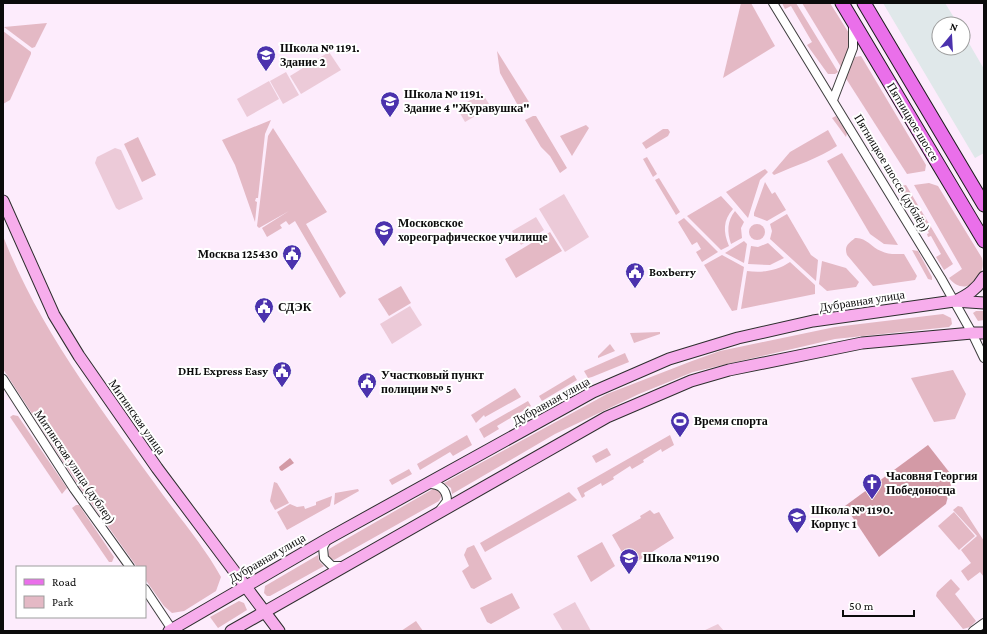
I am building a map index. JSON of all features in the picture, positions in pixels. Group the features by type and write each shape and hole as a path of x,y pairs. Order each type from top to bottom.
{"main road":[{"name":"Пятницкое шоссе","path":"842,3 984,241"},
{"name":"Пятницкое шоссе","path":"864,3 984,205"},
{"name":"Митинская улица","path":"3,201 54,315 78,356 112,406 279,631"},
{"path":"954,301 970,294 980,284 984,277"},
{"name":"Дубравная улица","path":"172,630 329,538 593,392 669,359 738,338 814,321 954,301 984,303"},
{"path":"972,333 984,328"},
{"path":"231,631 439,511 607,417 691,381 729,370 838,347 984,333"}],"street":[{"name":"Пятницкое шоссе (дублёр)","path":"773,3 954,301 984,358"},
{"path":"833,100 853,48 853,22"},
{"name":"Митинская улица (дублер)","path":"3,379 74,489 129,566"},
{"path":"425,484 434,483 445,491 446,501 439,511"},
{"path":"329,538 323,547 324,558 332,566 344,566"},
{"path":"146,591 172,630"},
{"path":"974,631 984,623"}],"shaded area":[{"path":"883,3 945,3 953,16 931,16 931,56 971,56 971,47 984,69 984,153 975,158"},
{"path":"329,52 341,70 301,94 290,76"},
{"path":"286,72 299,95 283,104 270,81"},
{"path":"269,81 279,99 247,117 237,99"},
{"path":"482,93 491,107 465,122 457,108"},
{"path":"115,148 121,150 143,199 119,210 116,208 95,163 97,157"},
{"path":"564,194 589,237 565,252 539,209"},
{"path":"536,217 544,230 521,245 512,231"},
{"path":"410,306 422,325 392,344 380,324"},
{"path":"928,445 953,477 946,504 879,557 845,506"},
{"path":"290,458 294,463 282,471 280,470 279,467"},
{"path":"575,602 591,631 563,631 553,614"},
{"path":"718,624 724,631 703,631"}],"green space":[{"path":"741,3 751,3 775,46 723,78"},
{"path":"782,3 796,3 838,72 835,74 828,74 807,45 812,42 791,6 785,9"},
{"path":"802,3 830,3 852,38 851,47 841,67"},
{"path":"47,23 35,47 32,48 4,27"},
{"path":"3,31 31,52 31,54 10,100 3,104"},
{"path":"497,51 529,102 528,106 521,111 500,73"},
{"path":"861,56 926,165 925,171 907,174 845,77 855,57"},
{"path":"536,116 567,168 560,173 550,156 541,147 525,120"},
{"path":"836,116 847,133 846,137 832,118"},
{"path":"271,120 265,134 258,198 256,198 255,201 257,202 255,222 235,165 222,140"},
{"path":"586,125 589,128 572,156 560,136"},
{"path":"273,128 327,212 306,224 346,293 340,298 295,221 289,225 286,221 280,225 282,228 267,237 262,228 289,211 259,228 257,226 268,136"},
{"path":"663,129 668,129 670,132 668,136 646,149 642,143"},
{"path":"828,130 837,146 807,162 774,175 772,173 790,152"},
{"path":"138,137 156,175 142,182 124,144"},
{"path":"842,153 898,245 884,244 870,234 827,161"},
{"path":"647,157 657,174 653,177 643,159"},
{"path":"765,169 768,172 760,180 748,218 726,192"},
{"path":"659,178 680,212 676,215 655,180"},
{"path":"765,182 772,194 775,192 786,210 767,221 754,216"},
{"path":"929,183 938,186 982,258 983,266 978,279 967,286 955,284 949,278 962,269 914,185"},
{"path":"906,185 953,264 944,270 936,257 941,254 931,236 928,237 927,234 929,233 907,195 902,197 897,191 900,186"},
{"path":"721,196 733,209 727,217 725,226 729,246 721,250 687,216"},
{"path":"735,211 744,222 741,228 742,238 731,244 728,227 730,219"},
{"path":"787,214 811,255 818,260 816,281 770,239 772,231 770,224"},
{"path":"684,218 718,252 702,262 696,252 701,249 697,242 692,245 678,222"},
{"path":"754,224 760,224 765,229 763,238 760,240 754,240 749,235 749,229"},
{"path":"550,232 562,251 516,278 505,259"},
{"path":"3,236 35,305 54,338 96,402 215,566 221,577 216,591 184,611 172,613 164,606 146,580 146,566 136,566 79,486 3,369"},
{"path":"855,238 862,239 886,253 904,254 917,276 915,280 873,286 847,255 846,247"},
{"path":"744,241 747,244 744,263 725,253"},
{"path":"768,243 784,258 770,265 748,264 751,246 758,247"},
{"path":"912,250 918,251 932,277 932,280 928,279"},
{"path":"722,255 744,267 737,310 732,311 704,265"},
{"path":"822,261 846,268 859,282 856,287 827,291 819,284"},
{"path":"790,262 815,285 815,294 741,309 747,271 769,271"},
{"path":"401,286 411,303 389,316 378,299"},
{"path":"976,311 984,311 984,320 978,321 973,313"},
{"path":"943,314 951,318 952,324 949,327 835,339 693,372 639,394 555,434 452,494 451,488 444,483 607,394 720,351 835,327"},
{"path":"660,332 660,334 634,343 630,333"},
{"path":"610,344 615,351 598,358 598,356"},
{"path":"625,353 629,362 588,378 584,371"},
{"path":"953,370 966,394 955,419 934,422 911,378"},
{"path":"574,375 577,380 542,401 539,396"},
{"path":"515,388 521,397 485,417 484,415 476,423 471,415"},
{"path":"528,401 531,406 497,426 499,429 484,438 479,429"},
{"path":"13,415 18,416 67,488 62,494 10,417"},
{"path":"467,435 472,445 453,456 450,452 420,470 417,464"},
{"path":"670,435 674,445 662,452 661,449 632,469 630,466 613,477 614,479 602,486 601,483 584,493 585,496 582,498 577,488"},
{"path":"607,448 611,455 596,463 592,456"},
{"path":"409,469 412,474 392,485 389,480"},
{"path":"274,482 277,483 289,503 275,510 270,501"},
{"path":"358,489 359,491 334,505 335,493"},
{"path":"433,489 441,494 439,501 334,560 328,557 329,549"},
{"path":"569,492 577,500 485,552 480,543"},
{"path":"332,496 330,506 287,530 277,512 290,504 297,507 304,506 305,509 316,505 316,502"},
{"path":"79,505 114,557 112,562 109,562 72,508"},
{"path":"958,506 962,507 984,541 984,577 980,572 968,581 961,571 971,563 961,550 977,536 953,510"},
{"path":"650,510 654,514 659,512 674,538 630,566 612,535 641,518 640,516"},
{"path":"954,512 975,536 959,550 938,526"},
{"path":"602,542 615,566 591,582 577,556"},
{"path":"474,545 492,579 474,589 471,588 462,571 469,566 464,555 467,548"},
{"path":"318,555 319,561 324,566 270,596 267,596 264,593 265,586"},
{"path":"951,579 960,589 955,594 976,621 970,627 963,629 936,596 937,592"},
{"path":"512,593 520,608 491,624 487,622 480,608"},
{"path":"239,601 244,603 247,610 218,628 210,617"},
{"path":"416,621 423,631 401,631"}],"place":[{"name":"Школа № 1191. Здание 2","path":"266,72"},
{"name":"Школа № 1191. Здание 4 \"Журавушка\"","path":"390,118"},
{"name":"Московское хореографическое училище","path":"384,247"},
{"name":"Москва 125430","path":"292,271"},
{"name":"Boxberry","path":"635,289"},
{"name":"СДЭК","path":"264,324"},
{"name":"DHL Express Easy","path":"282,388"},
{"name":"Участковый пункт полиции № 5","path":"367,399"},
{"name":"Время спорта","path":"680,438"},
{"name":"Часовня Георгия Победоносца","path":"872,500"},
{"name":"Школа № 1190. Корпус 1","path":"797,534"},
{"name":"Школа №1190","path":"629,575"}]}
